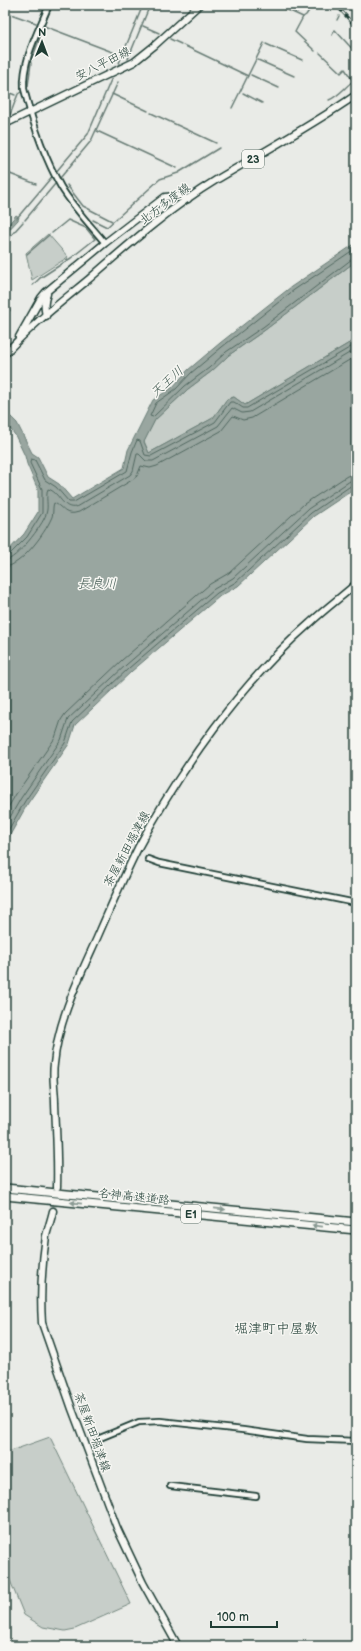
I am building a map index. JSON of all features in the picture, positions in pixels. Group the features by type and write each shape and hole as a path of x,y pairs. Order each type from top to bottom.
{"highway":[{"name":"名神高速道路","path":"5,1188 356,1222"},
{"name":"名神高速道路","path":"5,1196 356,1230"}],"main road":[{"name":"安八平田線","path":"5,124 122,69 141,57 200,5"},
{"name":"北方多度線","path":"6,353 113,258 188,199 216,180 310,125 356,95"},
{"path":"6,353 20,336 41,298 53,286 105,243 166,198 178,196 188,199"},
{"path":"46,316 44,300 47,293 53,286"},
{"name":"茶屋新田堀津線","path":"57,1187 57,1132 53,1066 57,1042 66,1014 88,958 114,897 138,848 204,742 243,692 309,624 356,584"},
{"name":"茶屋新田堀津線","path":"53,1211 47,1234 43,1267 41,1309 42,1323 85,1446 117,1528 142,1583 178,1646"}],"street":[{"path":"49,5 27,60 24,72 24,89 31,112 59,184 105,243"},
{"path":"148,859 159,863 356,903"},
{"path":"100,1438 139,1422 160,1421 307,1439 356,1441"},
{"path":"170,1486 256,1496"}],"shaded area":[{"path":"48,234 68,257 32,280 26,253"},
{"path":"356,261 356,339 245,405 234,397 227,399 213,418 149,453 144,441 155,420 188,389 212,371 229,355 265,330"},
{"path":"50,1437 131,1604 75,1629 65,1631 43,1627 24,1615 5,1568 5,1453"}],"water":[{"path":"16,215 19,217 18,220 5,234 5,229"},
{"name":"長良川","path":"356,243 356,261 265,330 229,355 212,371 188,389 155,420 144,442 149,453 213,418 227,399 234,397 245,405 356,339 356,488 314,516 238,586 220,596 132,671 75,725 69,744 28,803 5,844 5,554 24,534 38,512 38,490 15,435 5,422 5,411 17,423 32,453 38,457 48,477 59,484 72,499 124,468 128,450 153,400 173,387 188,370 291,287"}],"waterway":[{"path":"32,59 52,5"},
{"path":"117,68 143,5"},
{"path":"128,59 150,5"},
{"path":"277,5 303,17 295,32 315,51"},
{"path":"295,13 299,5"},
{"path":"303,17 312,6"},
{"path":"5,12 36,23"},
{"path":"337,20 339,16"},
{"path":"44,26 115,53"},
{"path":"143,26 159,33"},
{"path":"332,35 335,30 356,53"},
{"path":"170,39 181,44"},
{"path":"232,108 264,43"},
{"path":"266,44 302,60"},
{"path":"183,45 248,76"},
{"path":"320,53 341,73 345,69 353,81 356,79"},
{"path":"258,60 294,76"},
{"path":"28,86 31,63"},
{"path":"17,218 88,134 113,75"},
{"path":"251,75 279,88"},
{"path":"329,100 339,94 353,81"},
{"path":"25,220 91,141 118,82"},
{"path":"5,91 15,95"},
{"path":"10,115 18,94 21,92"},
{"path":"243,93 262,103"},
{"path":"112,94 148,111"},
{"path":"151,113 216,143"},
{"path":"97,131 177,168"},
{"path":"93,220 107,227 160,179 178,173 219,148"},
{"path":"5,172 36,184"},
{"path":"67,185 83,206 112,221"},
{"path":"33,285 40,278 71,258 95,239 86,228 68,220 52,233"},
{"path":"5,242 23,222"},
{"path":"27,254 49,235"},
{"path":"5,315 10,310"}],"tunnel":[{"path":"53,1211 56,1189"}],"railway":[{"path":"336,5 356,27"}],"district":[{"name":"堀津町中屋敷","path":"276,1328"}],"water label":[{"name":"天王川","path":"167,382"}]}
